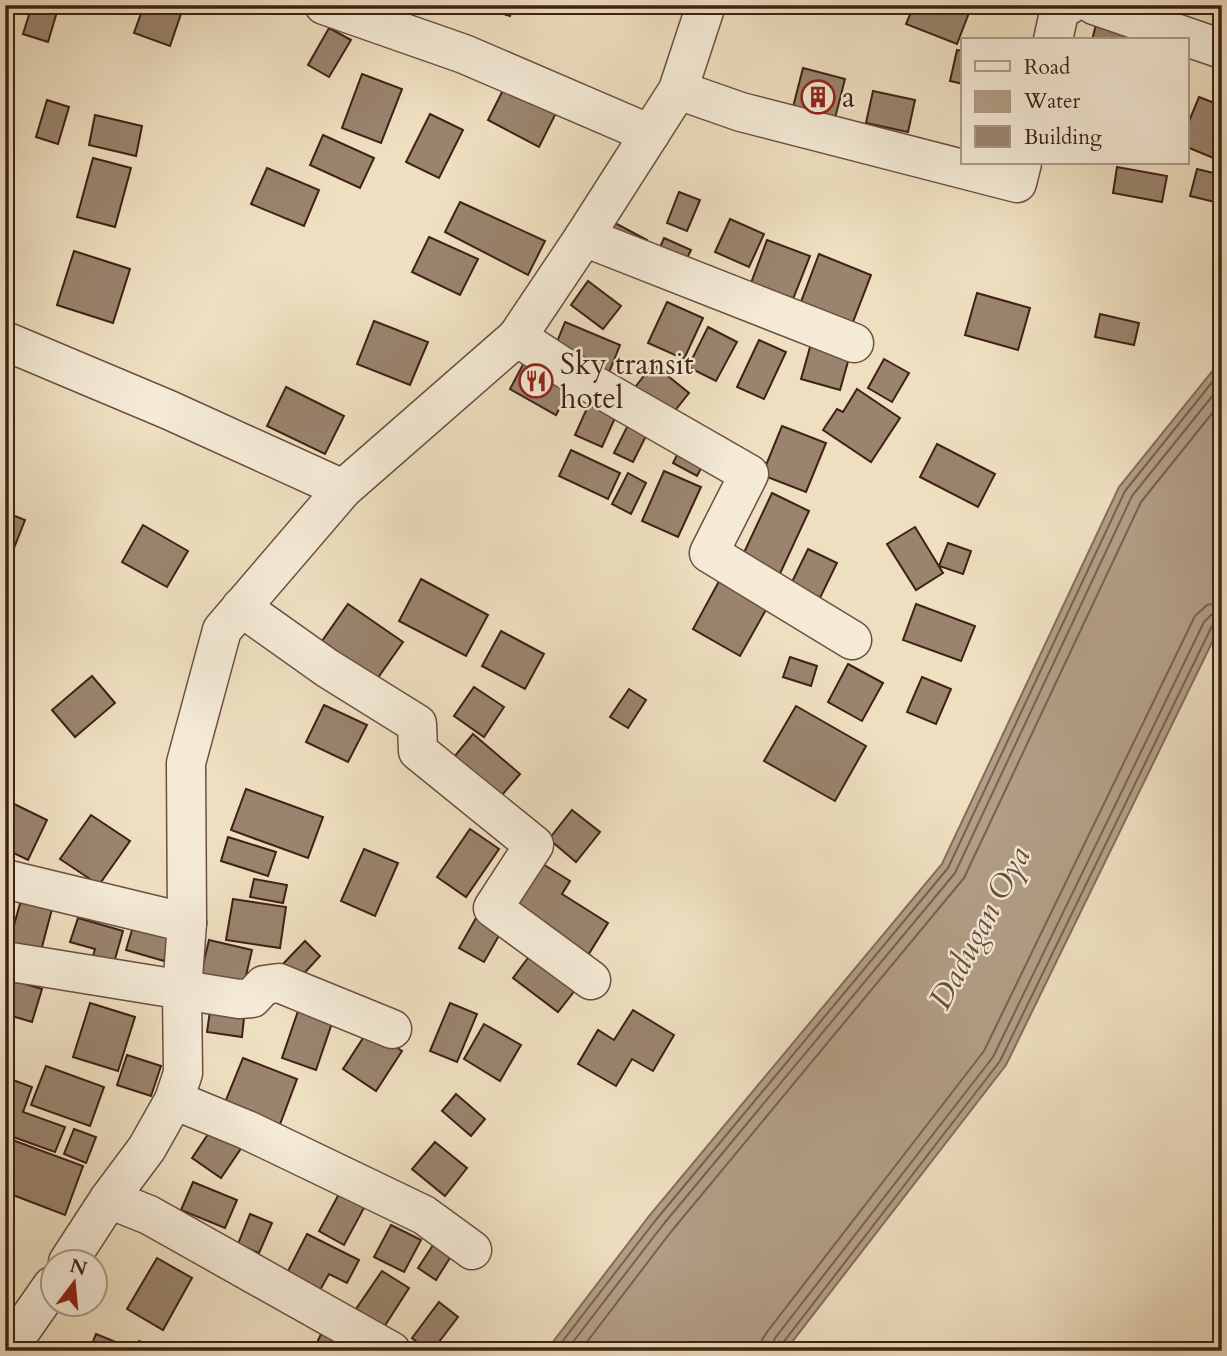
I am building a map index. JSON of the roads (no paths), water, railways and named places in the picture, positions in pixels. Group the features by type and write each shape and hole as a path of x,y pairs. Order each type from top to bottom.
{"street":[{"path":"324,5 464,54 650,134"},
{"path":"77,1248 147,1148 174,1100 183,1073 182,991 187,923 186,763 222,630 343,489 517,337 678,90 706,5"},
{"path":"1052,38 1060,8 1069,5"},
{"path":"1094,5 1222,49"},
{"path":"678,90 741,112 1017,183 1022,164"},
{"path":"584,237 854,343"},
{"path":"517,337 566,369 749,474 709,553 852,640"},
{"path":"5,341 169,410 343,489"},
{"path":"241,607 327,668 417,724 418,751 534,845 494,908 591,980"},
{"path":"5,879 187,923"},
{"path":"5,961 239,999 252,998 264,985 279,983 391,1029"},
{"path":"174,1100 247,1130 424,1215 472,1250"},
{"path":"109,1199 149,1215 391,1351"},
{"path":"5,1343 22,1329 38,1306"}],"water":[{"name":"Dadugan Oya","path":"1222,359 1222,622 1006,1065 785,1351 546,1351 649,1216 942,864 1119,487"}],"place":[{"name":"a","path":"818,97"},
{"name":"Sky transit hotel","path":"536,381"}]}
